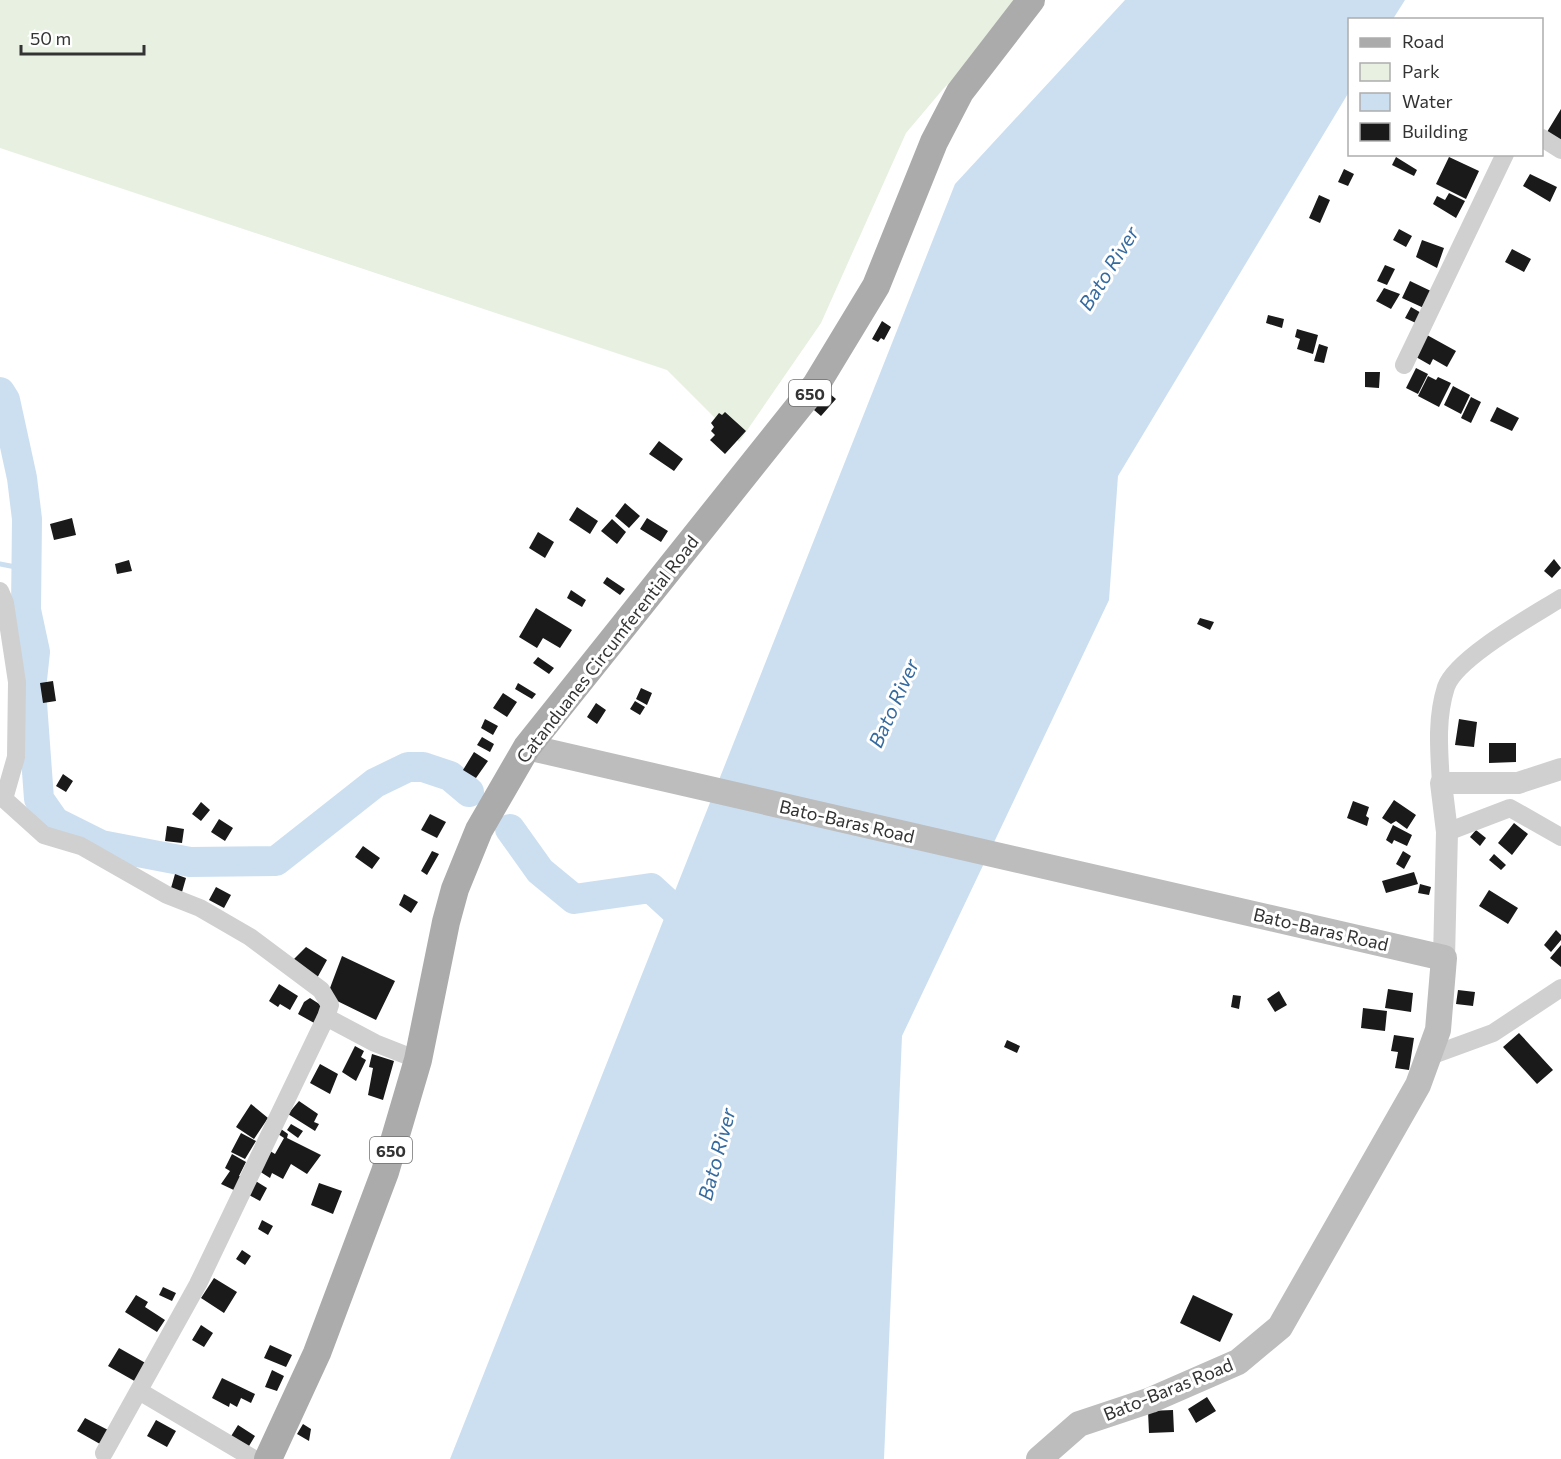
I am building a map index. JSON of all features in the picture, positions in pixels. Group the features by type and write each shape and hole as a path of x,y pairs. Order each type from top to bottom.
{"main road":[{"name":"Catanduanes Circumferential Road","path":"268,1459 321,1343 384,1172 418,1060 446,922 455,889 478,830 527,747 816,385 876,286 934,142 960,92 1031,0"},
{"name":"Bato-Baras Road","path":"527,747 1444,958 1438,1030 1430,1056 1406,1110 1280,1327 1238,1362 1151,1400 1079,1424 1039,1459"}],"street":[{"path":"1543,139 1561,150"},
{"path":"1404,364 1504,156"},
{"path":"0,591 6,603 16,682 16,757 2,798 44,835 81,846 167,896 200,908 250,937 321,990 330,1005 198,1284 104,1453"},
{"path":"1444,958 1447,832 1438,731 1447,685 1472,657 1561,598"},
{"path":"1441,783 1518,783 1561,769"},
{"path":"1447,832 1510,808 1559,832"},
{"path":"1430,1056 1493,1032 1561,988"},
{"path":"326,1017 375,1043 418,1060"},
{"path":"139,1391 254,1459"}],"green space":[{"path":"0,0 1034,0 944,88 906,133 821,323 739,442 667,370 0,148"}],"water":[{"name":"Bato River","path":"1125,0 1405,0 1394,18 1348,18 1348,94 1118,476 1109,600 902,1036 884,1459 450,1459 955,184"}],"building":[{"path":"1561,109 1561,140 1547,132"},
{"path":"1396,157 1417,170 1414,176 1392,165"},
{"path":"1449,157 1479,171 1466,199 1436,184"},
{"path":"1344,169 1354,174 1348,186 1338,182"},
{"path":"1530,174 1557,187 1550,202 1523,186"},
{"path":"1449,193 1465,201 1456,218 1433,204 1437,196 1445,200"},
{"path":"1319,195 1330,200 1320,223 1309,218"},
{"path":"1399,229 1412,236 1406,247 1393,240"},
{"path":"1422,240 1444,248 1437,268 1416,257"},
{"path":"1512,249 1531,259 1524,272 1505,262"},
{"path":"1385,265 1395,269 1387,285 1377,281"},
{"path":"1410,281 1433,292 1426,309 1402,298"},
{"path":"1384,288 1400,294 1391,309 1376,301"},
{"path":"1411,307 1423,314 1418,324 1405,318"},
{"path":"1268,315 1284,319 1282,328 1266,323"},
{"path":"882,321 891,327 884,340 881,338 878,342 872,339"},
{"path":"1297,329 1318,335 1313,354 1297,349 1300,339 1295,337"},
{"path":"1427,335 1456,351 1447,367 1433,359 1430,365 1416,357"},
{"path":"1319,344 1328,347 1324,363 1314,361"},
{"path":"1416,368 1428,374 1418,394 1406,388"},
{"path":"1365,372 1380,372 1379,388 1365,387"},
{"path":"1428,376 1436,380 1438,377 1451,383 1439,407 1418,396"},
{"path":"1453,386 1470,395 1461,414 1444,405"},
{"path":"829,393 836,399 821,416 814,410"},
{"path":"1471,397 1481,402 1471,423 1461,418"},
{"path":"1497,407 1519,418 1512,431 1490,421"},
{"path":"725,412 746,431 725,454 710,440 715,435 711,431 714,427 711,423 719,413 722,415"},
{"path":"659,441 683,459 674,471 649,454"},
{"path":"625,503 640,516 629,528 615,516"},
{"path":"577,507 598,521 590,534 569,520"},
{"path":"72,518 76,535 54,540 50,524"},
{"path":"647,518 668,531 661,542 640,529"},
{"path":"612,519 626,532 617,544 601,531"},
{"path":"538,532 554,542 545,558 529,548"},
{"path":"1554,559 1561,568 1552,578 1544,571"},
{"path":"129,560 132,571 117,574 115,564"},
{"path":"607,577 625,589 620,595 603,583"},
{"path":"571,590 586,600 582,607 567,598"},
{"path":"536,608 572,630 560,648 543,638 537,648 519,637"},
{"path":"1200,618 1214,622 1210,630 1197,624"},
{"path":"538,657 554,668 549,674 533,663"},
{"path":"53,681 56,701 43,703 40,683"},
{"path":"518,683 536,694 532,699 515,689"},
{"path":"641,688 652,693 647,705 636,699"},
{"path":"503,693 517,702 507,717 493,708"},
{"path":"635,701 645,707 640,715 630,709"},
{"path":"596,703 606,710 597,724 587,717"},
{"path":"485,719 498,726 493,735 481,728"},
{"path":"1459,719 1477,722 1474,747 1455,745"},
{"path":"482,737 494,744 490,752 477,745"},
{"path":"1489,743 1516,743 1516,762 1489,763"},
{"path":"474,752 488,761 476,778 463,770"},
{"path":"63,774 73,781 66,792 56,786"},
{"path":"1394,800 1416,815 1407,829 1396,821 1391,824 1382,818"},
{"path":"1353,801 1369,807 1366,816 1369,818 1367,826 1347,818"},
{"path":"201,802 210,810 201,821 192,814"},
{"path":"430,814 446,822 437,838 421,830"},
{"path":"219,819 233,828 225,841 211,832"},
{"path":"1514,823 1528,834 1512,855 1498,843"},
{"path":"1393,825 1412,835 1407,846 1394,840 1392,844 1386,840"},
{"path":"167,826 184,829 182,843 165,841"},
{"path":"1476,830 1486,838 1480,846 1470,837"},
{"path":"363,846 380,858 372,869 355,857"},
{"path":"432,851 439,854 427,875 421,871"},
{"path":"1403,851 1411,856 1404,869 1396,864"},
{"path":"1494,854 1506,865 1501,870 1489,860"},
{"path":"1414,872 1418,884 1386,893 1382,881"},
{"path":"175,874 186,878 182,892 171,888"},
{"path":"1420,884 1431,887 1429,895 1418,893"},
{"path":"216,887 231,895 224,908 209,900"},
{"path":"1489,890 1518,908 1508,924 1479,906"},
{"path":"404,894 418,902 411,913 399,905"},
{"path":"1556,930 1561,935 1561,940 1551,952 1544,945"},
{"path":"1561,945 1561,967 1550,958"},
{"path":"306,947 327,960 316,980 290,963"},
{"path":"342,956 395,981 376,1020 327,996"},
{"path":"279,984 298,996 290,1010 280,1004 278,1007 269,1001"},
{"path":"1388,989 1413,993 1411,1012 1385,1008"},
{"path":"1458,990 1475,992 1473,1006 1456,1004"},
{"path":"1279,991 1287,1005 1275,1012 1267,999"},
{"path":"1233,995 1241,996 1239,1009 1231,1007"},
{"path":"310,998 324,1007 316,1024 298,1014 304,1002"},
{"path":"1363,1008 1387,1011 1385,1031 1361,1028"},
{"path":"1519,1033 1553,1070 1537,1084 1503,1047"},
{"path":"1394,1035 1414,1038 1409,1070 1395,1068 1398,1052 1391,1051"},
{"path":"1007,1040 1020,1046 1017,1053 1004,1047"},
{"path":"355,1046 364,1051 361,1057 366,1060 356,1081 342,1072"},
{"path":"372,1054 394,1061 383,1100 368,1095 373,1068 369,1067"},
{"path":"320,1064 338,1074 330,1094 310,1083"},
{"path":"299,1101 318,1114 314,1122 319,1124 315,1131 288,1114"},
{"path":"251,1104 268,1118 254,1139 236,1127"},
{"path":"291,1124 303,1131 298,1138 287,1130"},
{"path":"281,1129 288,1134 287,1138 321,1155 307,1174 291,1164 283,1179 272,1173 270,1178 259,1171 270,1151 275,1154 284,1138 278,1134"},
{"path":"241,1133 256,1141 245,1159 231,1152"},
{"path":"232,1154 246,1162 239,1176 244,1178 238,1192 221,1184 230,1171 225,1168"},
{"path":"254,1180 267,1188 260,1201 247,1194"},
{"path":"319,1183 342,1191 333,1214 311,1205"},
{"path":"262,1220 273,1226 268,1235 258,1229"},
{"path":"242,1250 251,1256 245,1265 236,1259"},
{"path":"214,1278 237,1292 224,1313 201,1298"},
{"path":"163,1287 176,1293 172,1301 159,1295"},
{"path":"136,1295 148,1302 145,1307 165,1320 157,1332 125,1312"},
{"path":"1193,1295 1233,1314 1220,1342 1180,1323"},
{"path":"201,1325 213,1333 204,1347 192,1340"},
{"path":"270,1345 292,1355 286,1367 264,1358"},
{"path":"119,1348 149,1365 138,1383 108,1366"},
{"path":"272,1370 284,1376 277,1391 265,1387"},
{"path":"222,1378 255,1394 251,1403 241,1398 237,1407 230,1403 229,1407 212,1398"},
{"path":"1207,1397 1216,1411 1196,1423 1188,1409"},
{"path":"1173,1410 1174,1432 1149,1433 1148,1411"},
{"path":"85,1418 108,1430 100,1444 77,1431"},
{"path":"156,1420 176,1431 167,1447 147,1436"},
{"path":"303,1424 311,1429 309,1441 297,1434"},
{"path":"238,1425 255,1436 246,1451 228,1441"}],"waterway":[{"path":"0,392 5,400 22,478 27,519 26,610 35,652 31,689 39,799 55,822 101,845 190,862 276,861 375,783 408,767 423,767 450,776 469,792"},
{"path":"0,564 26,569"},
{"path":"510,829 540,871 574,899 651,888 700,933"}]}
